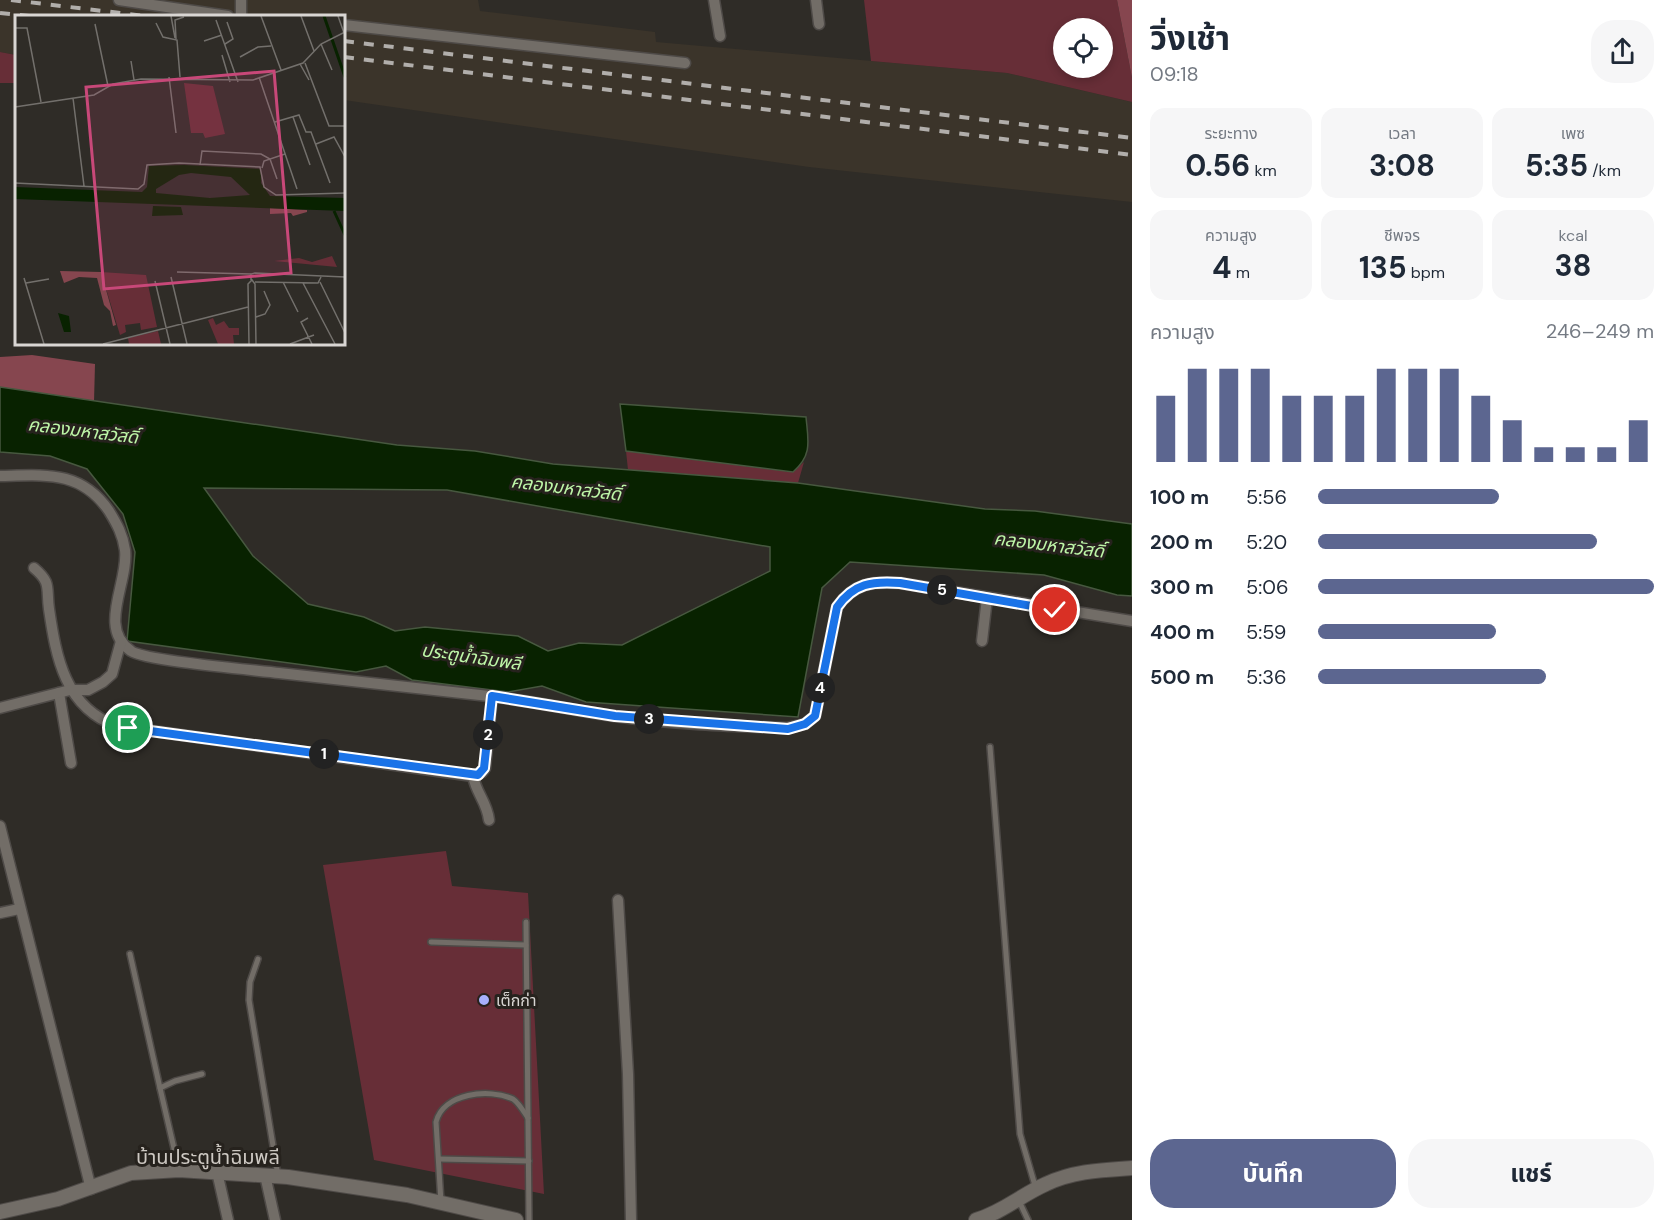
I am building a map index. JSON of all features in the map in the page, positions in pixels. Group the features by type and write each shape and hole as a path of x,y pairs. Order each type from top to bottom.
{"street":[{"path":"119,0 221,15"},
{"path":"714,0 720,36"},
{"path":"816,0 819,24"},
{"path":"345,25 415,30 525,47 685,63"},
{"path":"0,476 53,476 84,484 104,504 120,527 125,551 123,585 115,616 116,632 121,641 132,652 212,665 492,696 615,716 788,729 805,724 815,716 837,607 846,594 860,585 874,582 1132,621"},
{"path":"34,568 45,577 49,589 49,606 65,692 71,763"},
{"path":"982,641 987,598"},
{"path":"0,708 65,692 88,690 112,674 121,641"},
{"path":"65,692 90,713 117,726 473,776 482,772 484,768 492,696"},
{"path":"473,776 476,790 486,804 489,820"},
{"path":"0,826 91,1189"},
{"path":"618,900 628,1074 631,1220"},
{"path":"0,913 20,909"},
{"path":"976,1220 998,1217 1036,1189 1065,1176 1089,1170 1132,1168"},
{"path":"0,1212 58,1199 131,1173 179,1170 271,1176 441,1202 516,1220"},
{"path":"217,1172 228,1220"},
{"path":"271,1176 275,1220"}],"lane":[{"path":"990,747 1020,1134 1036,1189"},
{"path":"526,922 529,1220"},
{"path":"430,942 526,945"},
{"path":"130,954 179,1170"},
{"path":"258,959 250,982 249,1000 271,1176"},
{"path":"160,1088 175,1081 202,1074"},
{"path":"441,1202 436,1122 439,1110 447,1103 474,1094 498,1094 515,1100 529,1119"},
{"path":"439,1159 529,1161"},
{"path":"1018,1201 1028,1220"}],"shaded area":[{"path":"0,0 478,0 480,11 655,32 656,42 1007,73 1132,102 1132,202 809,167 345,100 345,15 15,15 15,55 0,52"},
{"path":"864,0 1117,0 1132,78 1132,102 1007,73 871,61"},
{"path":"1117,0 1132,0 1132,78"},
{"path":"0,52 15,55 15,83 0,83"},
{"path":"32,355 95,364 94,402 0,387 0,357"},
{"path":"626,451 793,472 804,462 798,483 628,470"},
{"path":"446,851 452,886 528,893 544,1194 374,1160 323,865"}],"water":[{"path":"0,387 397,445 475,451 553,464 798,483 985,509 1035,511 1132,524 1132,596 1117,595 1044,575 850,562 822,588 798,717 586,702 542,686 508,692 412,680 386,666 356,672 127,641 135,552 123,514 87,469 50,456 0,452","holes":["204,488 447,490 770,547 770,571 622,645 579,643 548,651 518,636 425,627 395,631 364,617 308,604 253,556"]},
{"path":"620,404 806,417 808,447 804,459 793,472 626,451"}],"railway":[{"path":"11,0 137,15"},
{"path":"0,13 19,15"},
{"path":"345,41 1132,138"},
{"path":"345,57 1132,155"}],"place":[{"name":"เต็กก่า","path":"484,1000"}],"district":[{"name":"บ้านประตูน้ำฉิมพลี","path":"208,1157"}],"route":[{"path":"128,728 237,741 473,776 478,775 484,768 492,696 615,716 722,726 788,729 805,724 815,716 837,607 846,594 860,585 874,582 900,583 1055,610"}],"water label":[{"name":"คลองมหาสวัสดิ์","path":"83,431"},
{"name":"คลองมหาสวัสดิ์","path":"566,488"},
{"name":"คลองมหาสวัสดิ์","path":"1049,545"},
{"name":"ประตูน้ำฉิมพลี","path":"471,657"}]}
